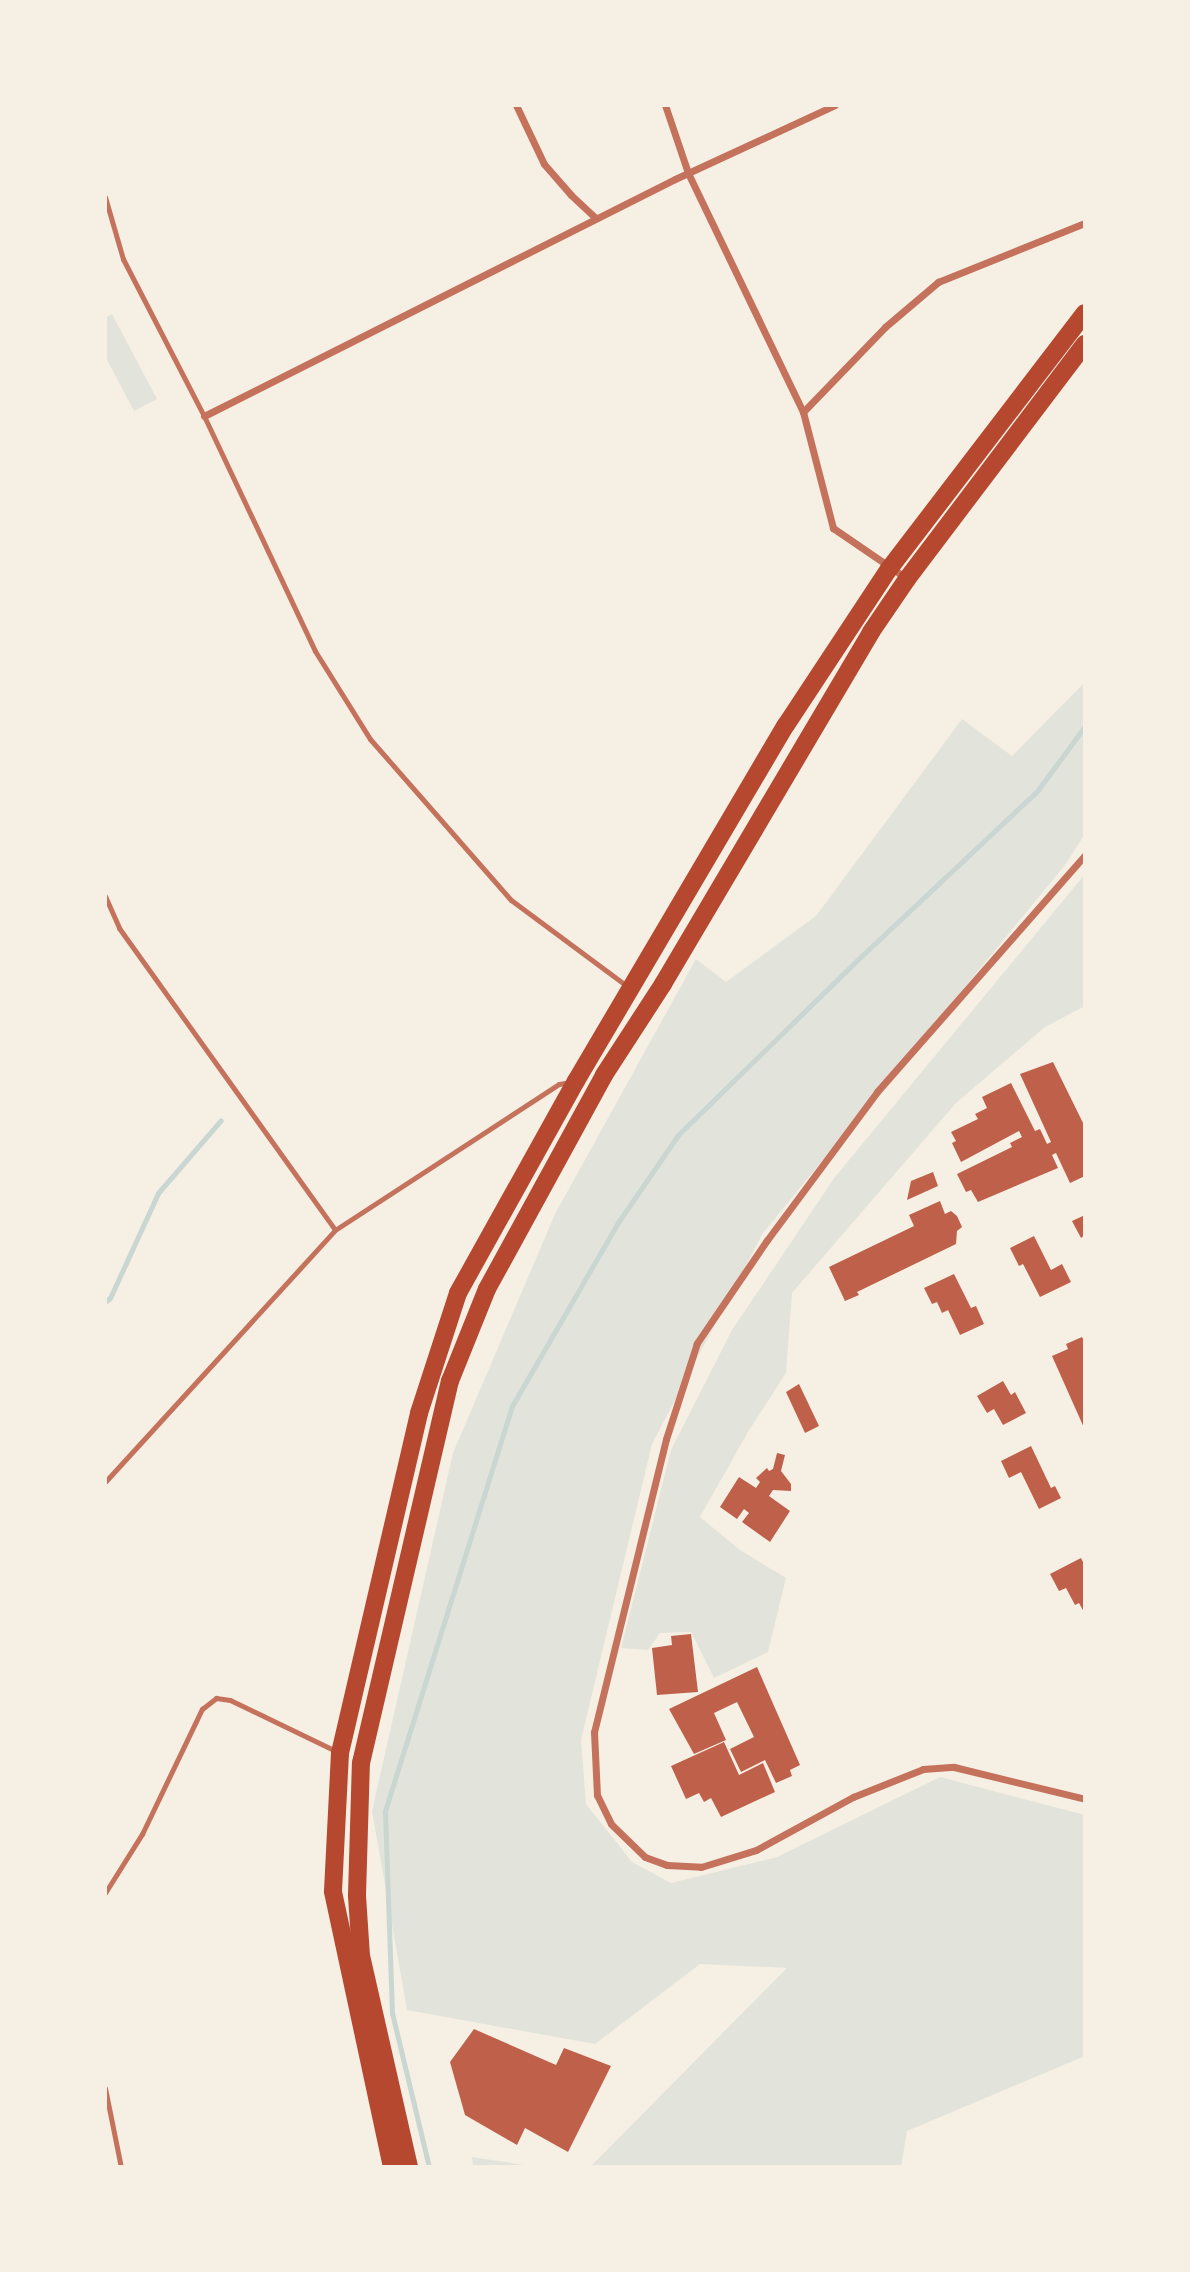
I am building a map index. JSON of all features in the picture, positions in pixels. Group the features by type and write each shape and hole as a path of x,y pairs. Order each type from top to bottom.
{"main road":[{"path":"392,2167 333,1891 340,1754 419,1413 457,1293 786,725 889,569 1085,313"},
{"path":"409,2167 361,1956 357,1895 361,1763 450,1381 487,1289 599,1076 663,984 814,725 906,579 1085,344"}],"street":[{"path":"516,105 544,164 596,218"},
{"path":"665,105 688,173 803,412 833,528 906,579"},
{"path":"204,416 596,218 835,105"},
{"path":"803,412 885,327 938,282 1085,223"},
{"path":"1085,855 877,1092 767,1240 697,1343 666,1439 594,1732 597,1795 611,1824 645,1857 667,1865 701,1867 756,1850 853,1797 923,1769 954,1767 1085,1799"}],"lane":[{"path":"105,197 123,259 204,416 315,651 370,739 511,901 631,989"},
{"path":"105,896 119,928 335,1230"},
{"path":"105,1482 335,1230 559,1084 581,1080"},
{"path":"105,1893 142,1834 202,1709 216,1698 230,1700 361,1763"},
{"path":"105,2088 121,2167"}],"shaded area":[{"path":"112,314 157,399 134,411 105,356 105,318"},
{"path":"1085,682 1085,834 1065,865 763,1233 652,1444 581,1740 586,1804 632,1862 671,1883 777,1857 940,1777 1085,1815 1085,2056 907,2131 901,2167 590,2167 787,1968 700,1964 595,2044 407,2010 372,1811 453,1453 555,1214 696,959 726,982 816,916 962,719 1012,756"},
{"path":"1085,874 1085,1006 1045,1027 956,1103 792,1293 786,1373 748,1432 700,1517 740,1550 786,1578 768,1652 714,1678 691,1632 660,1633 648,1650 621,1648 671,1450 732,1330 835,1177"},
{"path":"472,2157 537,2167 473,2167"}],"building":[{"path":"1053,1062 1085,1127 1085,1176 1070,1183 1056,1153 1052,1155 1058,1168 978,1202 971,1190 966,1192 957,1174 1012,1147 1010,1143 1022,1137 1019,1131 961,1162 952,1143 956,1141 951,1132 978,1119 975,1114 987,1108 982,1097 1011,1083 1035,1131 1040,1129 1047,1144 1051,1142 1020,1074"},
{"path":"933,1172 938,1186 907,1200 911,1181"},
{"path":"940,1201 945,1214 951,1211 957,1216 962,1227 957,1231 956,1244 857,1292 859,1295 845,1301 829,1267 914,1226 909,1215"},
{"path":"1085,1215 1085,1235 1081,1238 1072,1221"},
{"path":"1034,1236 1051,1270 1062,1264 1071,1282 1040,1297 1023,1264 1019,1266 1010,1248"},
{"path":"954,1274 971,1308 976,1306 984,1324 960,1335 948,1310 942,1313 937,1302 932,1304 924,1288"},
{"path":"1082,1337 1085,1343 1085,1430 1052,1356 1068,1349 1066,1344"},
{"path":"1003,1381 1011,1395 1015,1392 1026,1413 1003,1425 994,1409 987,1413 977,1396"},
{"path":"799,1384 819,1426 805,1433 786,1392"},
{"path":"1031,1446 1051,1488 1055,1486 1061,1498 1039,1509 1021,1472 1009,1478 1001,1461"},
{"path":"777,1453 785,1455 781,1471 791,1484 791,1491 773,1490 769,1496 790,1511 770,1542 742,1522 749,1513 744,1509 737,1519 720,1507 739,1477 756,1488 760,1482 756,1478 767,1468 769,1471 773,1469"},
{"path":"1081,1558 1085,1566 1085,1614 1079,1603 1075,1605 1066,1588 1059,1591 1050,1574"},
{"path":"691,1634 698,1692 657,1695 652,1648 672,1645 671,1636"},
{"path":"757,1667 800,1765 790,1770 792,1776 776,1783 765,1760 741,1772 730,1749 754,1737 737,1702 714,1713 726,1740 694,1754 669,1709"},
{"path":"724,1742 739,1775 763,1763 775,1792 721,1817 711,1798 704,1802 699,1793 686,1799 671,1766"},
{"path":"474,2029 556,2065 564,2048 611,2066 568,2152 525,2128 517,2145 465,2115 450,2062"}],"waterway":[{"path":"429,2167 392,2013 385,1811 512,1406 619,1221 678,1135 853,964 1038,790 1085,726"},
{"path":"105,1302 110,1298 158,1193 221,1120"}]}
